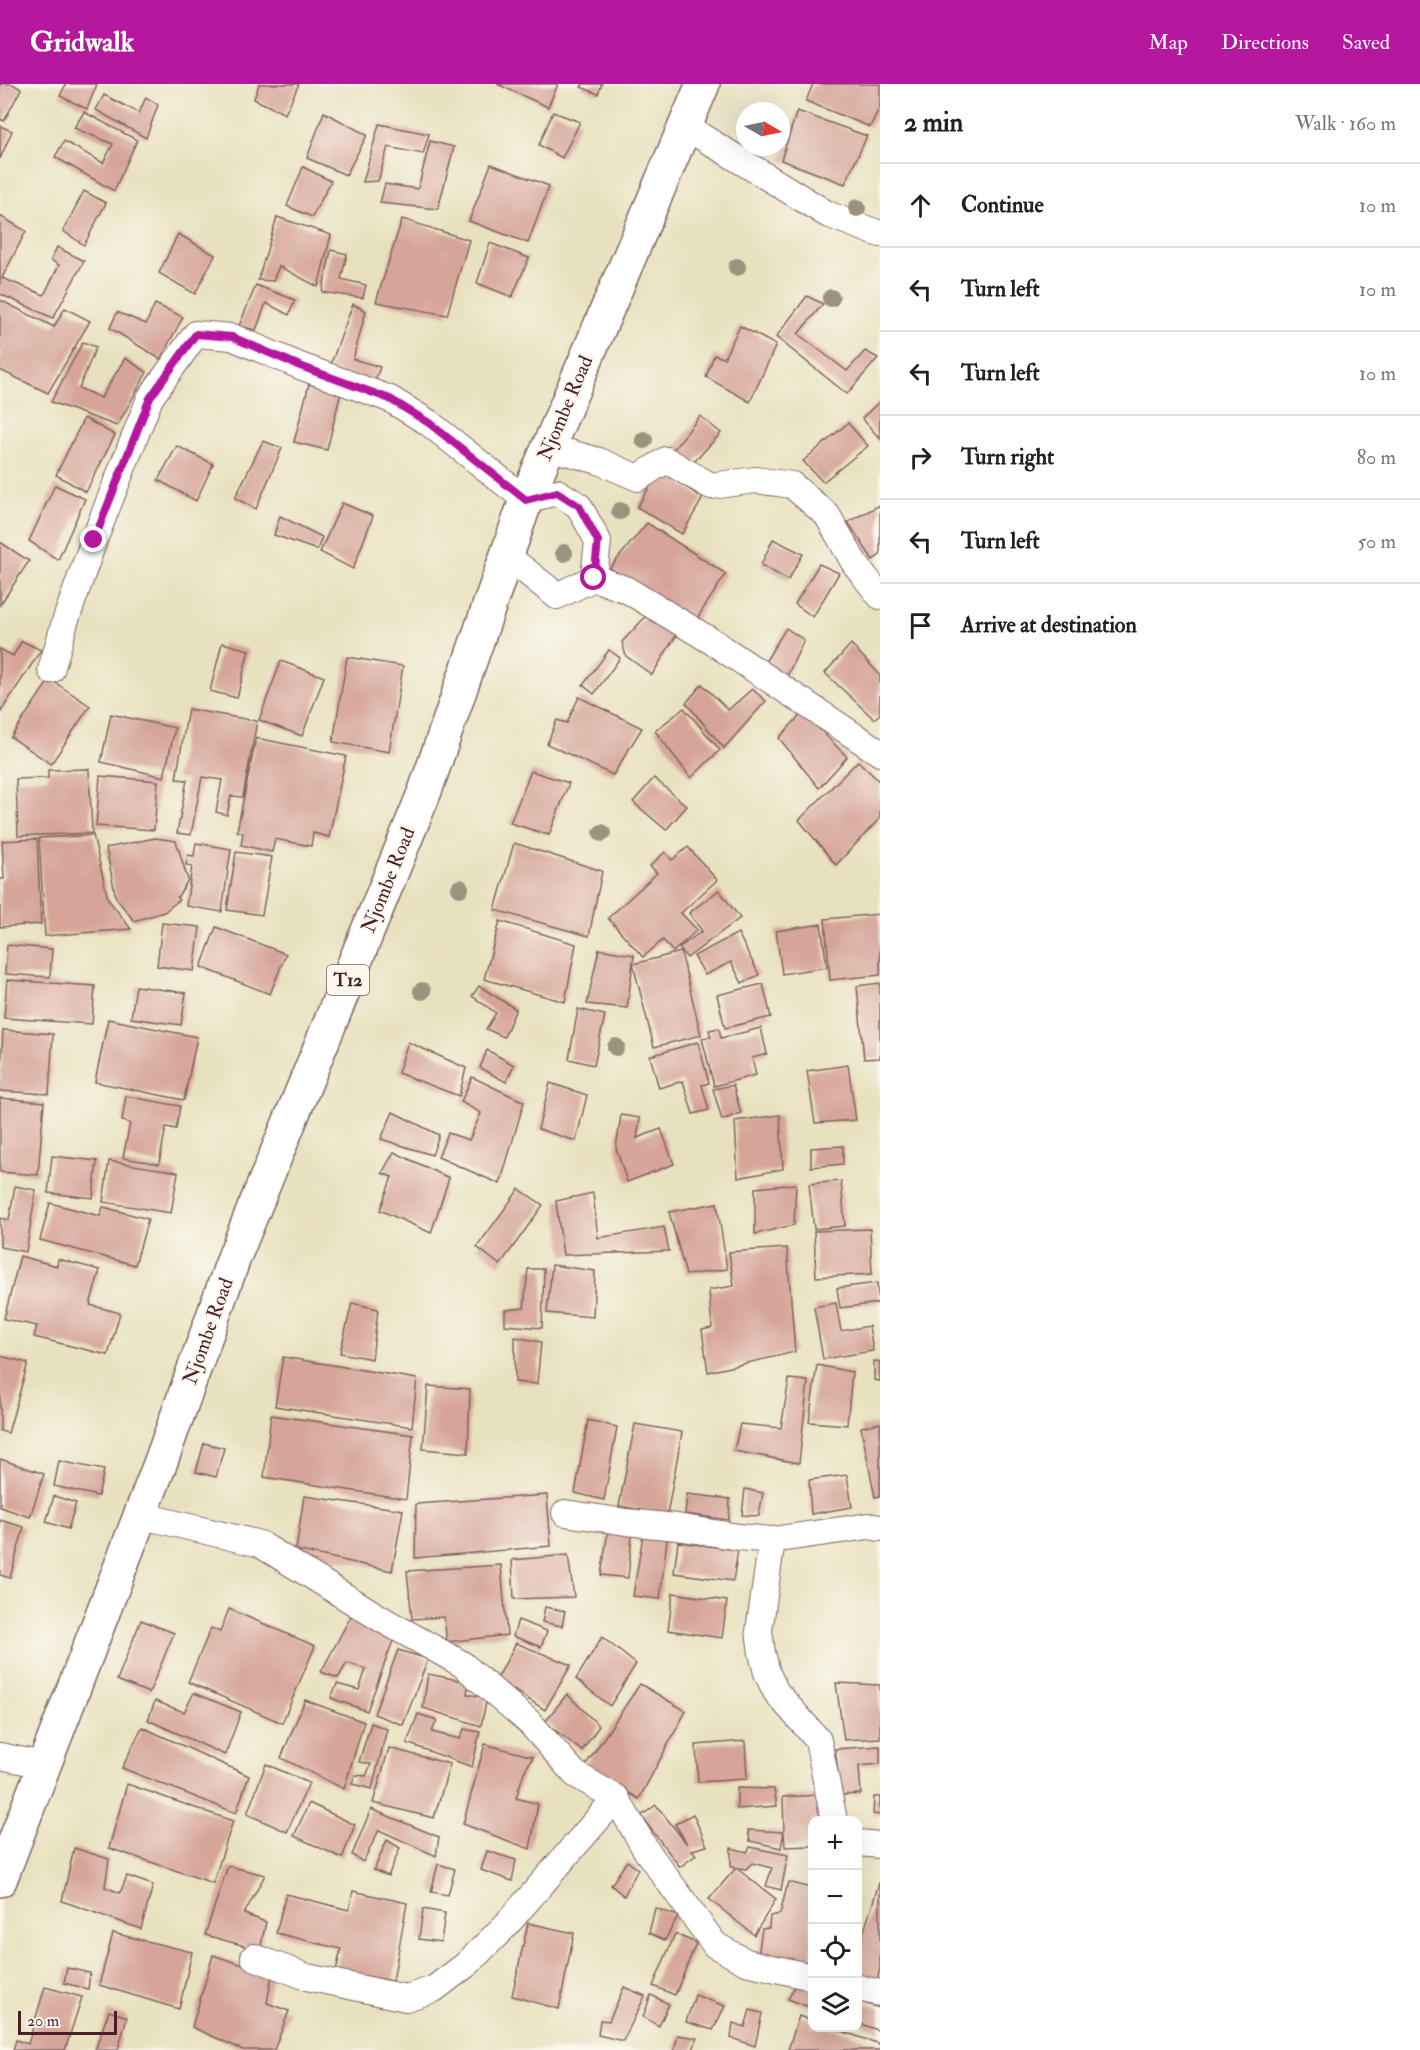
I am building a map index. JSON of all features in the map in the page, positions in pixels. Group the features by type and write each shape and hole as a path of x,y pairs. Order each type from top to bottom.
{"highway":[{"name":"Njombe Road","path":"0,1880 160,1464 235,1255 425,791 526,500 703,84"}],"street":[{"path":"686,127 827,214 880,234"},
{"path":"51,670 94,540 150,398 196,334 232,337 300,366 390,399 429,423 526,500 557,492 579,506 598,541 594,578"},
{"path":"548,447 599,462 638,478 666,460 711,486 755,480 792,485 827,515 855,564 880,596"},
{"path":"507,556 557,596 594,578 627,590 713,642 880,753"},
{"path":"565,1513 772,1540 869,1526 880,1528"},
{"path":"139,1515 260,1544 383,1620 462,1664 530,1723 575,1774 616,1798 646,1850 715,1945 746,1962 808,1976"},
{"path":"772,1540 759,1631 766,1673 776,1692 818,1740 833,1816"},
{"path":"0,1756 44,1765"},
{"path":"254,1957 307,1977 406,1998 434,1989 467,1964 506,1925 616,1798"},
{"path":"862,1843 880,1845"},
{"path":"862,1989 880,1993"}],"building":[{"path":"0,84 13,84 21,89 4,121 0,119"},
{"path":"66,84 97,84 87,109 60,96"},
{"path":"259,84 299,84 285,114 254,99"},
{"path":"497,84 558,84 548,107"},
{"path":"583,84 602,84 598,94 581,87"},
{"path":"813,84 880,84 880,106 870,127 806,101"},
{"path":"104,95 139,113 146,97 158,105 146,138 96,110"},
{"path":"797,111 867,136 845,184 781,160 782,156 790,156 790,132"},
{"path":"84,112 137,140 114,191 55,157 64,141 103,163 113,144 74,128"},
{"path":"324,112 367,135 346,175 307,158"},
{"path":"553,112 580,122 562,158 539,145"},
{"path":"379,124 429,134 423,154 388,147 378,181 363,182"},
{"path":"0,126 12,131 0,159"},
{"path":"430,141 454,147 438,209 380,203 385,184 418,189"},
{"path":"491,164 549,186 528,243 469,221"},
{"path":"303,167 331,181 312,217 287,206"},
{"path":"84,191 106,203 84,245 63,231"},
{"path":"0,216 26,231 2,278 44,295 59,265 51,260 57,247 84,261 53,318 0,294"},
{"path":"277,217 331,235 318,287 279,266 273,281 258,280"},
{"path":"402,219 469,240 447,315 376,302"},
{"path":"178,234 215,255 195,294 159,273"},
{"path":"490,243 529,258 512,297 477,283"},
{"path":"331,250 347,254 341,279 366,285 363,298 322,292"},
{"path":"256,285 295,300 289,315 266,303 256,330 239,326"},
{"path":"807,296 823,304 798,334 847,371 865,351 878,358 847,394 776,337"},
{"path":"0,300 54,327 65,308 90,321 48,393 0,370"},
{"path":"155,304 183,317 160,359 110,328 117,312 146,324"},
{"path":"353,304 366,311 353,359 380,367 374,385 329,369"},
{"path":"740,326 776,345 750,402 706,377 714,355 724,358"},
{"path":"83,342 96,347 79,388 101,398 125,358 147,372 117,426 51,402"},
{"path":"309,384 341,392 327,450 294,442"},
{"path":"880,401 880,439 862,418"},
{"path":"700,416 721,433 693,463 673,450"},
{"path":"84,418 115,435 86,492 56,475"},
{"path":"848,423 868,446 823,482 803,461"},
{"path":"263,441 282,448 256,509 235,498"},
{"path":"177,446 213,464 196,501 158,480"},
{"path":"660,470 703,498 682,534 637,507"},
{"path":"55,485 85,499 58,560 29,541"},
{"path":"342,503 373,516 353,569 320,552"},
{"path":"880,505 880,555 873,560 848,522"},
{"path":"280,516 322,537 317,550 274,535"},
{"path":"647,523 726,574 694,623 610,568"},
{"path":"773,539 803,554 788,580 761,565"},
{"path":"0,542 29,561 0,605"},
{"path":"819,564 839,573 813,617 795,604"},
{"path":"648,614 677,634 652,675 626,656 622,642"},
{"path":"786,628 804,640 786,678 762,667"},
{"path":"22,641 41,650 0,713 0,649 13,656"},
{"path":"222,643 249,650 237,698 210,691"},
{"path":"851,644 880,675 880,714 874,719 825,673"},
{"path":"609,650 620,658 594,694 583,685"},
{"path":"347,657 403,666 389,752 333,742"},
{"path":"281,661 324,677 302,736 259,720"},
{"path":"50,679 90,706 51,764 11,737"},
{"path":"702,684 728,710 752,689 766,701 724,748 686,703"},
{"path":"579,697 642,728 613,775 547,744 557,720 567,723"},
{"path":"684,708 720,750 691,778 655,731"},
{"path":"188,709 257,721 243,797 231,796 227,815 216,812 222,780 202,777 191,835 177,833 187,780 176,779"},
{"path":"803,712 847,757 819,788 779,738"},
{"path":"111,714 175,728 164,777 101,762"},
{"path":"256,738 346,756 329,837 313,833 311,846 275,839 272,852 241,845 243,833 237,831"},
{"path":"858,761 880,782 880,818 836,865 799,820"},
{"path":"89,769 92,833 18,836 16,779 48,778 48,770"},
{"path":"531,771 569,783 549,835 510,823"},
{"path":"100,776 158,781 154,830 96,826"},
{"path":"654,778 687,806 666,830 633,802"},
{"path":"93,835 108,899 131,929 45,936 39,838"},
{"path":"155,838 176,841 188,880 177,898 179,900 164,912 134,921 116,898 106,848"},
{"path":"37,839 41,924 0,927 0,879 4,879 2,841"},
{"path":"196,843 231,849 222,912 186,906 192,866 186,865 188,855 194,856"},
{"path":"514,843 602,871 589,936 495,910"},
{"path":"688,847 717,880 681,913 697,930 673,952 663,940 643,957 608,918 657,873 650,866 665,852 672,860"},
{"path":"236,852 272,857 262,915 227,910"},
{"path":"719,890 740,918 687,958 679,948 702,931 689,913"},
{"path":"880,914 880,975 830,980 825,919"},
{"path":"500,921 576,944 565,1002 484,979"},
{"path":"162,923 200,927 194,971 157,966"},
{"path":"821,924 827,967 782,974 776,931"},
{"path":"216,927 286,954 270,994 201,967"},
{"path":"738,933 759,975 742,983 731,962 705,975 694,956"},
{"path":"7,945 52,949 50,977 5,974"},
{"path":"599,949 634,955 627,1008 587,1004"},
{"path":"681,952 701,1035 654,1047 633,964"},
{"path":"7,980 95,986 92,1024 4,1018"},
{"path":"880,983 880,1058 864,1059 857,986"},
{"path":"763,984 771,1017 725,1028 717,995"},
{"path":"136,986 186,993 181,1025 131,1018"},
{"path":"479,986 516,1009 504,1037 486,1029 496,1013 472,996"},
{"path":"578,1009 605,1015 594,1065 569,1059"},
{"path":"108,1019 197,1037 184,1100 95,1082"},
{"path":"719,1028 721,1038 761,1028 767,1054 752,1058 756,1075 714,1086 702,1038 711,1037 709,1030"},
{"path":"3,1030 53,1034 49,1094 0,1091"},
{"path":"408,1042 466,1068 459,1096 398,1073"},
{"path":"698,1042 709,1083 702,1085 709,1110 693,1114 683,1081 659,1088 650,1056"},
{"path":"487,1050 514,1065 506,1082 480,1068"},
{"path":"848,1065 856,1120 815,1123 807,1071"},
{"path":"472,1077 524,1102 500,1184 438,1157 448,1133 469,1140 481,1113 461,1102"},
{"path":"550,1083 587,1095 576,1141 538,1129"},
{"path":"733,1085 741,1113 722,1120 713,1089"},
{"path":"126,1096 180,1106 176,1129 166,1127 159,1164 123,1158 130,1123 122,1121"},
{"path":"0,1098 44,1102 38,1175 0,1172"},
{"path":"393,1112 439,1135 432,1155 381,1139"},
{"path":"621,1115 640,1118 637,1138 661,1129 674,1164 627,1182 616,1148"},
{"path":"780,1115 783,1169 738,1178 735,1121"},
{"path":"843,1146 843,1164 811,1167 811,1148"},
{"path":"394,1152 449,1178 431,1233 380,1210 392,1177 382,1173"},
{"path":"52,1156 97,1161 93,1198 48,1193"},
{"path":"109,1161 178,1172 171,1213 103,1202"},
{"path":"841,1181 845,1226 814,1229 809,1184"},
{"path":"796,1184 794,1225 755,1234 755,1188"},
{"path":"15,1186 36,1190 26,1252 0,1247 0,1218 9,1220"},
{"path":"519,1189 543,1205 500,1265 477,1247"},
{"path":"593,1193 598,1238 664,1227 669,1251 563,1255 556,1201"},
{"path":"50,1203 100,1216 103,1207 148,1219 135,1265 40,1240"},
{"path":"717,1203 727,1269 686,1275 669,1212"},
{"path":"870,1229 872,1274 816,1277 814,1231"},
{"path":"787,1248 795,1352 708,1372 702,1330 712,1328 709,1290 734,1286 729,1252"},
{"path":"20,1256 57,1266 58,1259 100,1270 90,1305 120,1313 108,1355 34,1337 37,1326 4,1319"},
{"path":"552,1265 595,1271 593,1317 547,1313"},
{"path":"528,1269 544,1269 542,1328 505,1325 505,1310 524,1308"},
{"path":"877,1283 879,1303 840,1308 837,1288"},
{"path":"352,1303 378,1309 372,1359 340,1353"},
{"path":"836,1303 841,1331 869,1326 873,1351 823,1359 814,1307"},
{"path":"515,1337 541,1342 537,1384 515,1382"},
{"path":"0,1356 28,1363 8,1433 0,1431"},
{"path":"283,1357 417,1379 412,1427 275,1406"},
{"path":"874,1361 880,1362 880,1381 874,1380"},
{"path":"817,1365 852,1372 847,1425 809,1422"},
{"path":"789,1379 808,1381 799,1463 734,1451 740,1424 781,1428"},
{"path":"428,1386 470,1389 468,1453 423,1449"},
{"path":"271,1415 413,1435 406,1499 264,1477"},
{"path":"588,1420 617,1427 604,1500 575,1493"},
{"path":"880,1423 880,1496 875,1497 861,1427"},
{"path":"635,1424 682,1432 667,1515 619,1506"},
{"path":"204,1443 224,1448 216,1477 196,1472"},
{"path":"0,1459 44,1474 30,1517 0,1507"},
{"path":"59,1461 104,1470 98,1496 54,1486"},
{"path":"847,1475 852,1507 811,1514 809,1480"},
{"path":"745,1489 763,1493 759,1516 742,1515"},
{"path":"687,1494 730,1499 729,1520 685,1514"},
{"path":"547,1495 551,1546 415,1558 416,1504"},
{"path":"54,1496 76,1503 68,1529 46,1522"},
{"path":"304,1496 403,1510 392,1571 296,1550"},
{"path":"0,1520 24,1527 10,1578 0,1575"},
{"path":"608,1531 632,1535 628,1578 601,1575"},
{"path":"643,1535 667,1539 660,1599 633,1596"},
{"path":"678,1542 738,1550 733,1581 674,1573"},
{"path":"568,1555 574,1597 514,1599 512,1560"},
{"path":"501,1565 507,1635 447,1642 444,1617 412,1619 407,1571"},
{"path":"673,1593 727,1601 722,1638 668,1630"},
{"path":"545,1607 565,1611 562,1626 542,1622"},
{"path":"229,1609 315,1646 282,1723 188,1682 211,1628 220,1632"},
{"path":"351,1616 394,1638 367,1711 331,1698 337,1684 359,1690 366,1669 347,1663 338,1678 321,1672"},
{"path":"141,1620 174,1633 149,1693 117,1680"},
{"path":"518,1620 547,1631 541,1647 513,1636"},
{"path":"602,1637 636,1664 610,1706 576,1679"},
{"path":"516,1643 571,1665 545,1710 497,1679"},
{"path":"398,1650 428,1659 403,1725 374,1714"},
{"path":"428,1674 469,1682 467,1694 487,1698 481,1726 423,1708"},
{"path":"836,1683 880,1685 880,1738 844,1740"},
{"path":"640,1684 686,1711 639,1799 585,1766"},
{"path":"194,1693 241,1712 225,1755 148,1720 155,1701 184,1712"},
{"path":"567,1694 599,1726 582,1751 545,1722"},
{"path":"305,1700 364,1722 344,1789 281,1758"},
{"path":"418,1714 437,1720 432,1732 460,1739 464,1729 480,1732 472,1767 407,1743"},
{"path":"371,1723 387,1729 372,1789 352,1784 355,1775 366,1776 371,1764 359,1762"},
{"path":"142,1727 249,1776 236,1813 122,1768"},
{"path":"745,1741 747,1779 698,1782 696,1745"},
{"path":"485,1744 533,1757 524,1772 516,1798 538,1804 530,1849 463,1824"},
{"path":"880,1746 880,1764 859,1766 861,1794 841,1795 835,1749"},
{"path":"389,1748 450,1764 434,1818 373,1803"},
{"path":"266,1764 309,1783 287,1832 247,1814"},
{"path":"127,1784 233,1821 213,1883 109,1848"},
{"path":"737,1788 774,1789 777,1806 737,1809"},
{"path":"819,1795 820,1816 808,1816 808,1846 785,1847 783,1797"},
{"path":"874,1797 880,1797 880,1815 873,1814"},
{"path":"309,1803 355,1825 342,1858 294,1836"},
{"path":"656,1805 687,1844 675,1824 693,1814 707,1846 692,1850 696,1855 680,1867 641,1816"},
{"path":"371,1809 439,1837 436,1856 379,1830 363,1862 352,1855"},
{"path":"748,1830 784,1832 781,1848 750,1841"},
{"path":"387,1840 400,1848 388,1876 374,1870"},
{"path":"750,1847 788,1855 781,1890 766,1886 772,1868 752,1863 746,1869 731,1867 731,1848 747,1852"},
{"path":"74,1848 109,1859 105,1887 120,1893 127,1876 153,1885 141,1929 62,1901"},
{"path":"487,1851 516,1860 512,1881 481,1870"},
{"path":"627,1861 638,1869 624,1896 611,1885"},
{"path":"438,1864 455,1869 448,1895 431,1892"},
{"path":"228,1866 265,1875 244,1914 266,1922 260,1950 205,1935"},
{"path":"736,1868 776,1899 754,1935 709,1899"},
{"path":"880,1880 880,1968 877,1982 862,1978 862,1937"},
{"path":"788,1882 808,1887 808,1965 758,1956 762,1929 769,1928 770,1916 780,1914"},
{"path":"353,1891 407,1903 393,1981 336,1971 341,1949 276,1933 286,1894 349,1910"},
{"path":"655,1908 678,1916 665,1940 649,1933"},
{"path":"423,1909 445,1913 441,1942 419,1939"},
{"path":"528,1923 574,1933 559,2009 512,1996"},
{"path":"113,1933 192,1952 179,2009 99,1985"},
{"path":"675,1934 696,1943 675,1995 653,1986"},
{"path":"213,1955 272,1975 267,2003 289,2011 274,2050 243,2050 192,2027"},
{"path":"67,1968 90,1973 88,1989 64,1983"},
{"path":"798,1981 808,1985 808,2006 788,1999"},
{"path":"45,1987 82,1997 65,2050 13,2050 16,2040 28,2044"},
{"path":"624,1987 645,1996 623,2041 598,2035 600,2020 609,2021"},
{"path":"651,1995 669,2004 659,2026 643,2017"},
{"path":"695,1995 725,2006 713,2030 686,2022"},
{"path":"862,2002 880,2008 880,2031 862,2024"},
{"path":"750,2010 762,2013 755,2046 731,2038 733,2023 745,2027"},
{"path":"109,2011 127,2017 118,2050 95,2050"},
{"path":"799,2016 808,2019 808,2032 844,2032 880,2044 880,2050 788,2050"},
{"path":"678,2035 697,2038 693,2050 674,2050"}],"route":[{"path":"94,540 150,398 196,334 232,337 300,366 390,399 429,423 526,500 557,492 579,506 598,541 594,578"}]}
